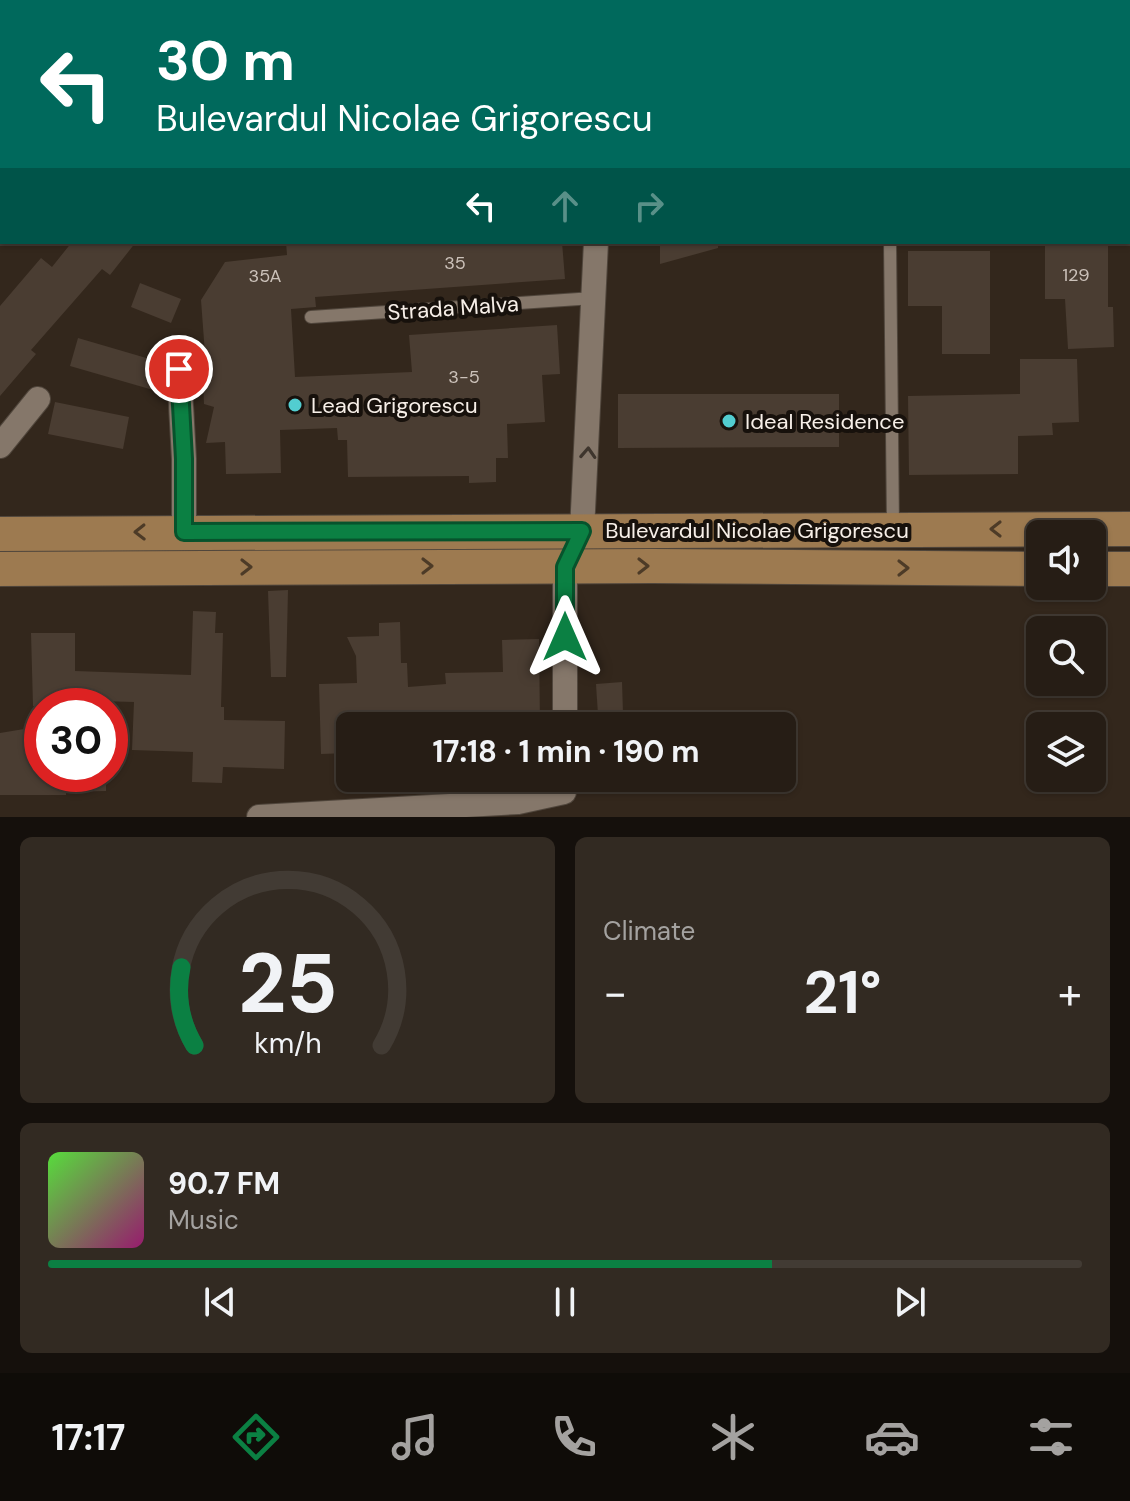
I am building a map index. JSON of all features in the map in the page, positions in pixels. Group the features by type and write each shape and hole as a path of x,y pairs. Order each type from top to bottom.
{"main road":[{"name":"Bulevardul Nicolae Grigorescu","path":"0,534 1130,529"},
{"path":"565,567 582,531"},
{"name":"Bulevardul Nicolae Grigorescu","path":"0,569 1026,569"},
{"path":"1106,569 1130,569"}],"street":[{"path":"582,531 596,244"},
{"path":"179,369 184,532"},
{"path":"0,446 38,399"},
{"path":"565,567 565,712"},
{"path":"259,817 518,802 545,792"}],"lane":[{"path":"890,244 893,530"},
{"name":"Strada Malva","path":"311,317 594,298"}],"building":[{"path":"70,244 134,244 110,275 102,269 31,350 36,354 0,396 0,306 41,258 52,267"},
{"path":"286,244 562,244 565,279 315,297 316,307 291,309 295,377 412,372 409,335 557,325 560,374 542,375 545,422 507,424 508,458 496,458 496,482 469,483 469,476 348,477 347,440 338,440 337,428 280,430 281,473 226,474 225,442 206,443 214,407 204,404 203,380 207,381 201,300 225,262 287,255"},
{"path":"660,244 718,244 718,248 660,264"},
{"path":"1045,244 1108,244 1108,307 1113,307 1114,347 1068,349 1065,299 1045,299"},
{"path":"908,251 990,251 990,354 942,354 942,306 908,306"},
{"path":"140,283 181,299 171,323 131,307"},
{"path":"78,338 160,362 158,368 164,369 164,375 160,392 70,366"},
{"path":"1020,359 1077,359 1079,422 1052,423 1053,435 1018,436 1018,474 909,475 908,396 1020,394"},
{"name":"Ideal Residence","path":"618,394 839,394 839,447 618,448"},
{"path":"55,402 129,417 123,449 48,434"},
{"path":"288,590 286,677 271,677 268,591"},
{"path":"193,611 216,612 215,633 223,633 221,707 224,707 224,720 285,721 284,769 223,767 222,783 192,782 193,752 132,750 134,702 128,702 128,688 33,688 31,633 75,633 75,671 191,675"},
{"path":"400,622 401,663 407,663 408,687 446,684 445,673 503,672 502,640 539,639 540,712 336,712 336,753 321,754 319,684 357,683 356,656 347,637 379,636 379,623"},
{"path":"622,682 623,712 598,712 596,684"},
{"path":"24,729 24,792 66,792 66,795 0,795 0,733"}],"place":[{"name":"Lead Grigorescu","path":"295,405"},
{"name":"Ideal Residence","path":"729,421"}],"route":[{"path":"179,369 184,532 582,531 565,567 565,637"}]}
